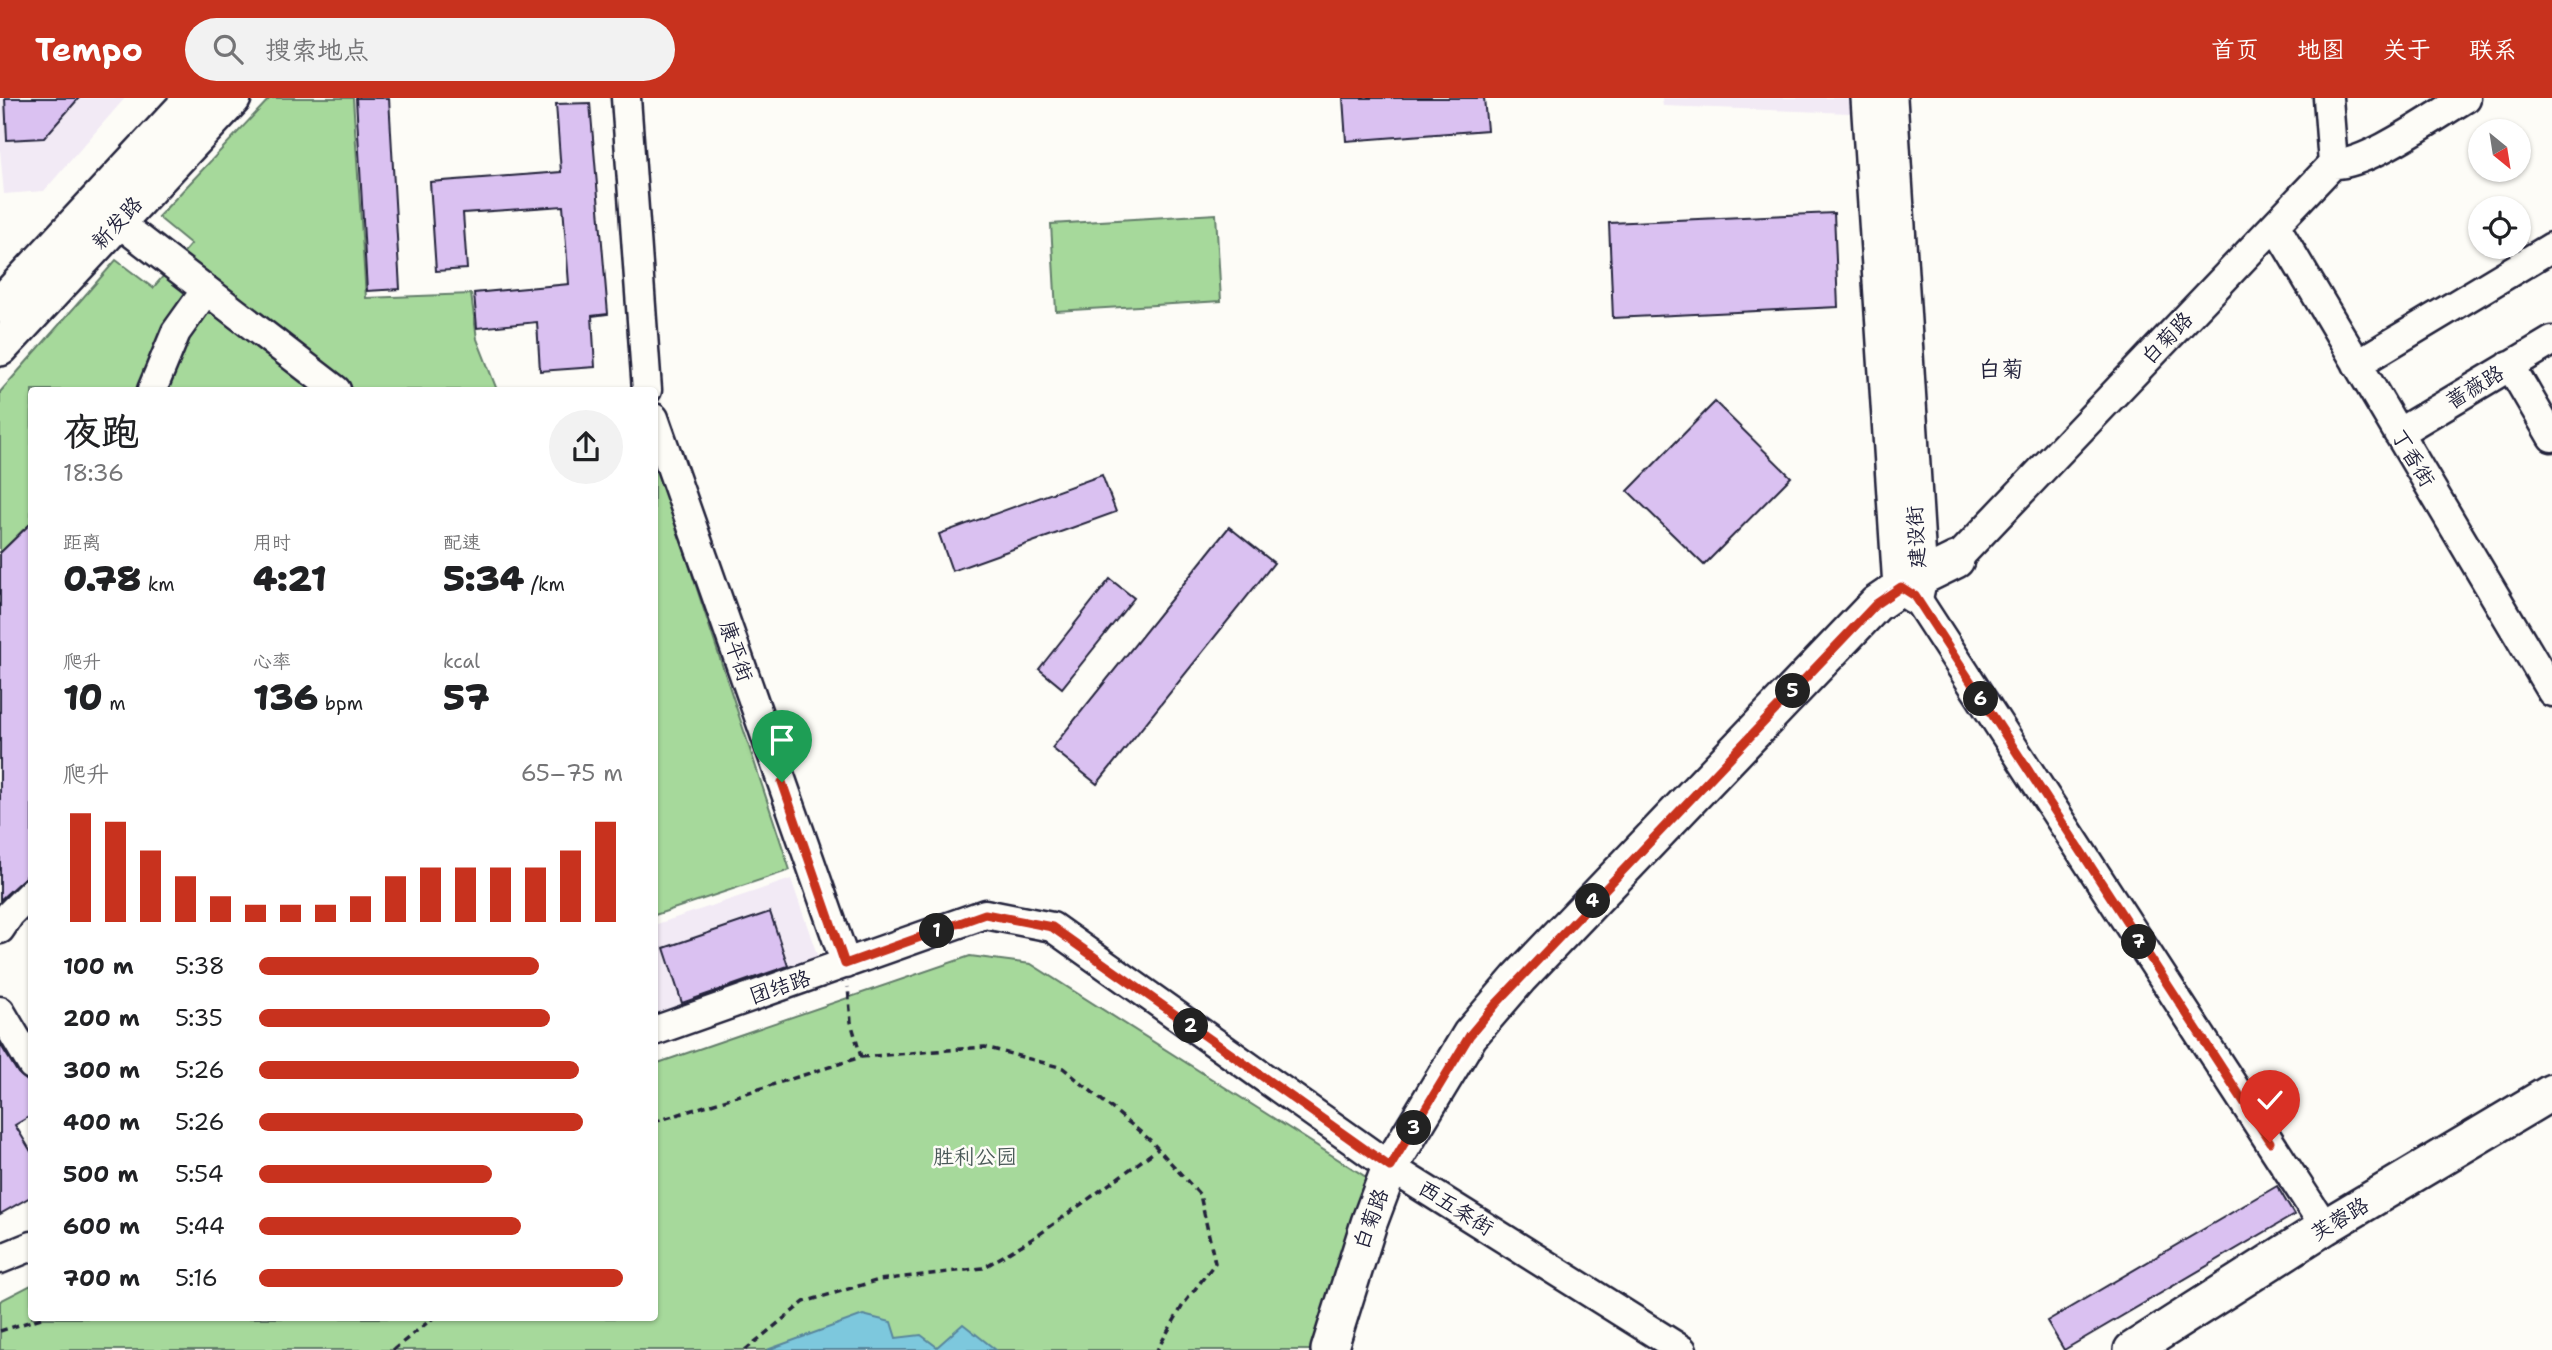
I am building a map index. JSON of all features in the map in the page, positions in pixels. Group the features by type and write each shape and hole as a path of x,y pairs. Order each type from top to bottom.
{"main road":[{"name":"新发路","path":"0,305 192,98"},
{"name":"新发路","path":"0,348 233,98"},
{"name":"建设街","path":"1869,98 1912,587"},
{"name":"建设街","path":"1889,98 1912,587"},
{"name":"白菊路","path":"1329,1350 1369,1223 1399,1172 1470,1035 1496,1004 1876,604 1912,587 1956,560"},
{"name":"芙蓉路","path":"2132,1350 2325,1227 2552,1092"},
{"name":"白菊路","path":"1347,1350 1399,1172"}],"street":[{"path":"626,98 647,387"},
{"path":"2328,98 2333,164 2344,165 2369,155 2466,98"},
{"name":"白菊路","path":"1956,560 2333,164"},
{"path":"118,222 332,387"},
{"name":"丁香街","path":"2275,225 2552,692"},
{"path":"2357,364 2552,247"},
{"path":"153,387 176,332 206,290"},
{"name":"蔷薇路","path":"2398,432 2552,341"},
{"path":"2510,365 2552,437"},
{"name":"康平街","path":"658,429 845,964"},
{"path":"1912,587 2325,1227"},
{"path":"0,929 28,896"},
{"name":"团结路","path":"658,1030 985,914"},
{"name":"西五条街","path":"985,914 1052,927 1399,1172 1682,1350"},
{"path":"0,1011 28,1058"},
{"path":"0,1259 28,1248"}],"path":[{"path":"845,964 851,1023 861,1056"},
{"path":"658,1121 861,1056 985,1047 1063,1069 1158,1149 1199,1195 1215,1263 1183,1305 1157,1350"},
{"path":"745,1350 804,1302 879,1280 983,1268 1037,1236 1158,1149"},
{"path":"0,1331 32,1321"},
{"path":"393,1350 429,1321"}],"shaded area":[{"path":"0,98 125,98 44,191 4,194 0,150"},
{"path":"1662,98 1850,98 1851,113 1663,106"},
{"path":"791,879 821,966 658,1021 658,924"}],"green space":[{"path":"270,98 353,98 366,298 471,294 477,339 496,387 28,387 28,533 24,529 0,553 0,392 116,260 153,288 191,244 158,217"},
{"path":"1216,214 1221,301 1056,311 1051,224"},
{"path":"658,471 790,870 658,914"},
{"name":"胜利公园","path":"970,956 1031,964 1369,1179 1312,1350 0,1350 0,1301 28,1287 28,1321 658,1321 658,1063"}],"water":[{"path":"863,1315 891,1322 896,1338 921,1335 937,1347 963,1324 996,1350 767,1350"}],"building":[{"path":"5,98 79,98 44,138 7,140"},
{"path":"356,98 389,98 400,289 367,291"},
{"path":"1343,98 1484,98 1487,130 1346,141"},
{"path":"590,103 608,314 592,316 595,367 540,371 537,322 477,328 474,293 569,284 563,206 463,213 467,269 436,271 430,182 561,172 556,104"},
{"path":"1834,213 1838,307 1613,318 1609,223"},
{"path":"1715,402 1791,477 1704,565 1628,491"},
{"path":"1102,475 1116,512 952,571 939,534"},
{"path":"28,526 28,875 0,900 0,553"},
{"path":"1229,527 1274,563 1097,784 1052,748"},
{"path":"1110,579 1134,598 1062,688 1039,669"},
{"path":"770,912 788,966 682,1003 664,948"},
{"path":"0,1044 18,1073 28,1082 28,1117 15,1125 28,1146 28,1198 0,1214"},
{"path":"2277,1186 2294,1215 2064,1350 2047,1321"}],"district":[{"name":"白菊","path":"2001,369"}],"route":[{"path":"782,782 845,964 985,914 1052,927 1390,1167 1470,1035 1496,1004 1876,604 1901,587 1915,596 2270,1142"}]}
